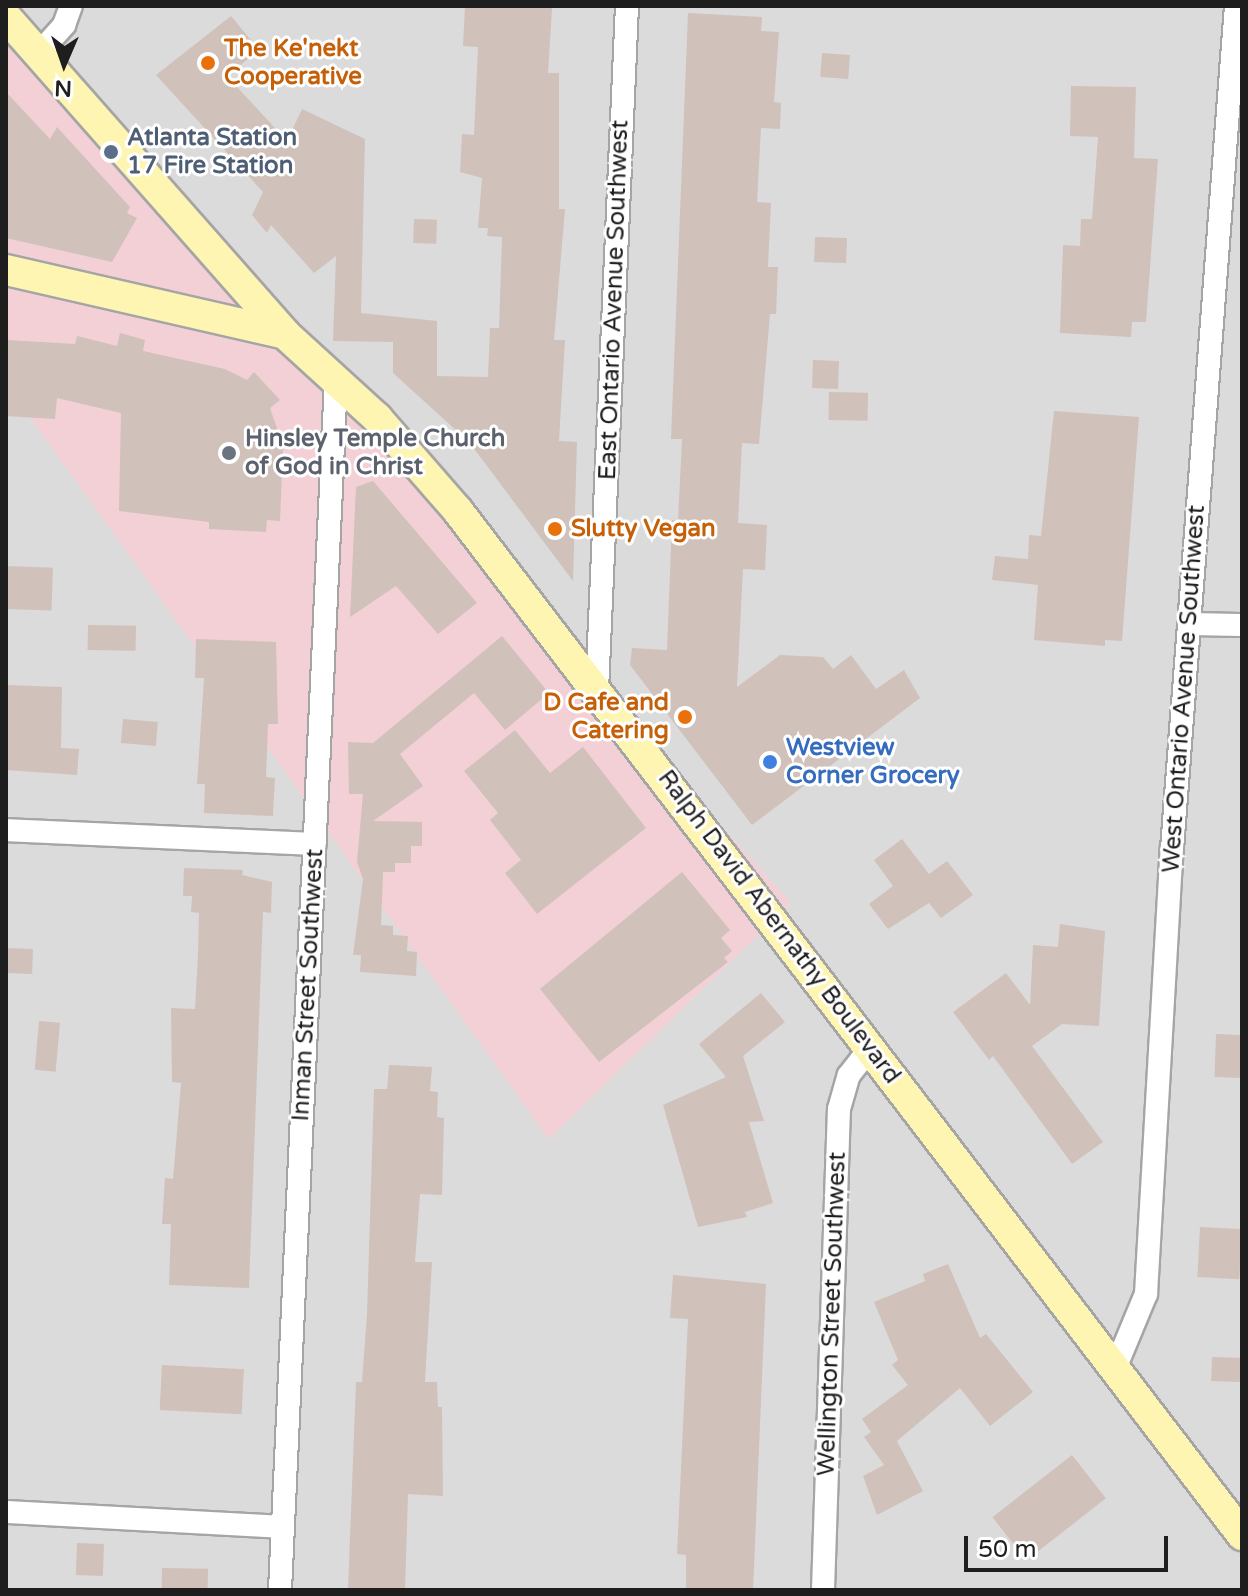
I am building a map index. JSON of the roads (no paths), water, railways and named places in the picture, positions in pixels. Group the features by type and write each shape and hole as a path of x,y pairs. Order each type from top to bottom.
{"main road":[{"name":"Ralph David Abernathy Boulevard","path":"6,17 285,334 399,440 597,690 1242,1535"},
{"path":"6,270 285,334"}],"street":[{"path":"39,53 64,25 71,6"},
{"name":"East Ontario Avenue Southwest","path":"597,690 627,6"},
{"name":"West Ontario Avenue Southwest","path":"1116,1366 1146,1294 1189,624 1234,127 1236,6"},
{"name":"Inman Street Southwest","path":"280,1590 336,380"},
{"path":"1189,624 1242,625"},
{"path":"6,830 315,844"},
{"name":"Wellington Street Southwest","path":"823,1590 839,1109 849,1075 871,1047"},
{"path":"6,1512 283,1527"}],"place":[{"name":"The Ke'nekt Cooperative","path":"208,63"},
{"name":"Atlanta Station 17 Fire Station","path":"111,152"},
{"name":"Hinsley Temple Church of God in Christ","path":"229,453"},
{"name":"Slutty Vegan","path":"555,529"},
{"name":"D Cafe and Catering","path":"685,717"},
{"name":"Westview Corner Grocery","path":"770,762"}]}
